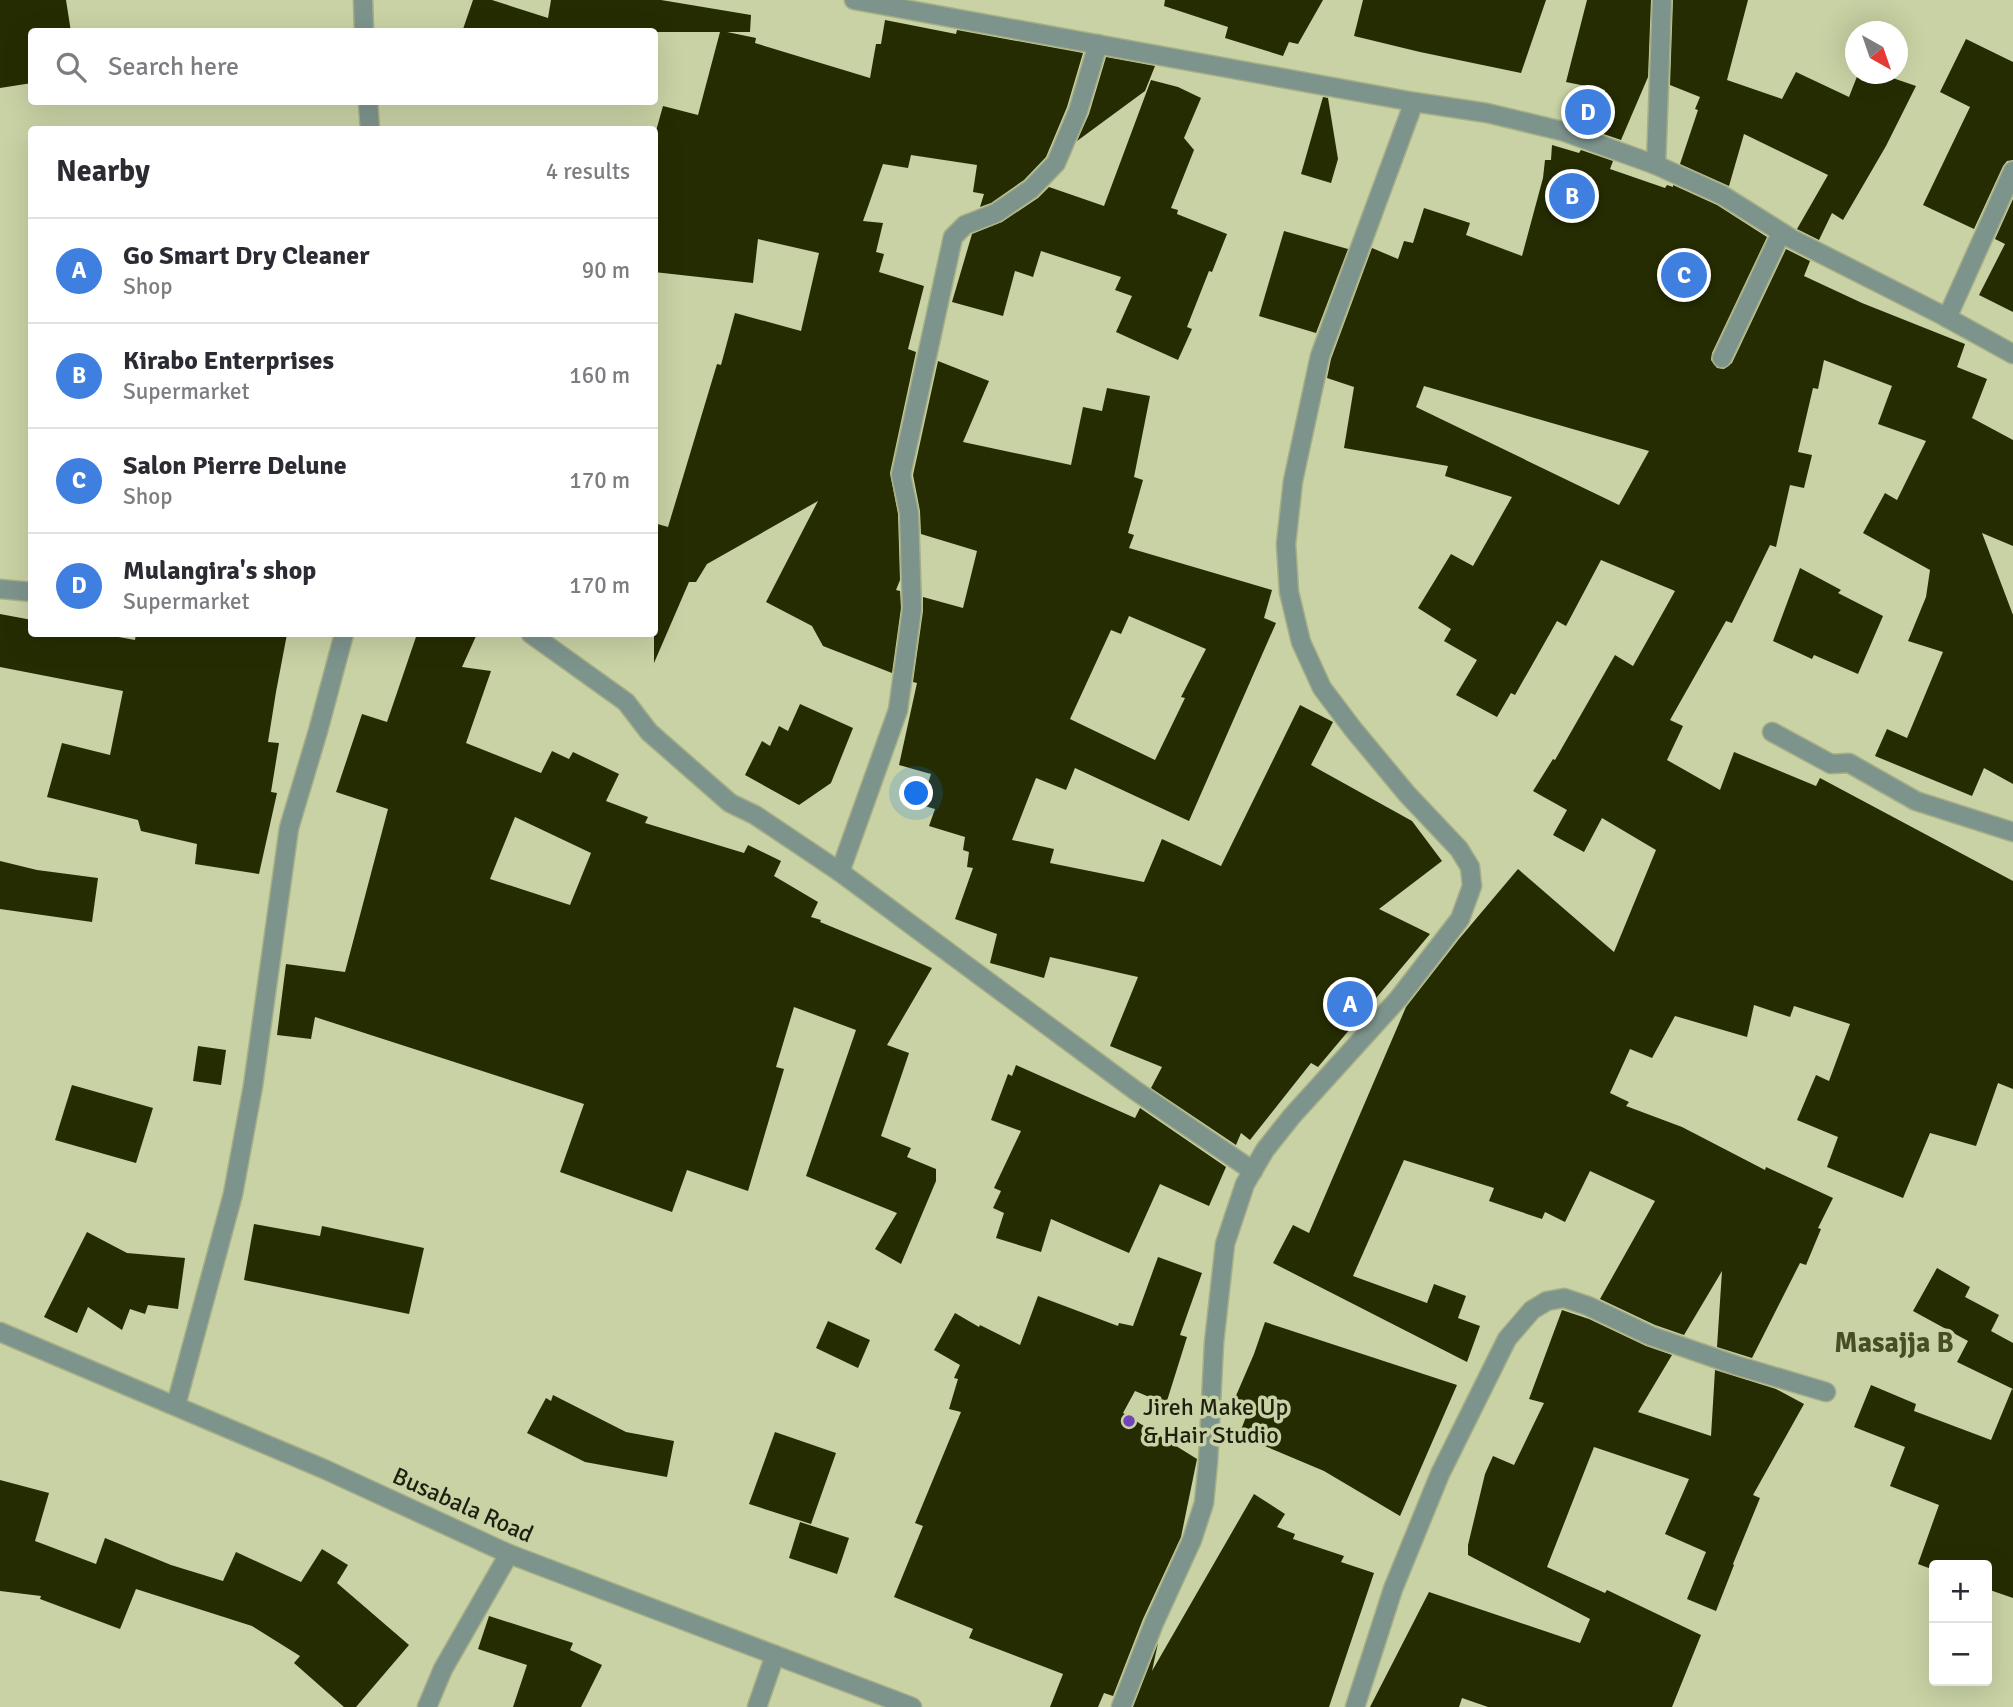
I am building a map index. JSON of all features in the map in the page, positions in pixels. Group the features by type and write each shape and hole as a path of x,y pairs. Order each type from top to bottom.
{"street":[{"path":"363,0 364,28"},
{"path":"854,0 1414,102 1488,113 1562,131 1656,165 1722,195 1781,233 2013,354"},
{"path":"1656,165 1662,0"},
{"path":"841,872 898,710 912,610 909,513 901,475 953,237 965,225 996,213 1031,188 1056,163 1078,111 1098,44"},
{"path":"1121,1707 1154,1623 1192,1540 1204,1503 1214,1343 1225,1244 1245,1184 1265,1150 1292,1116 1399,998 1460,919 1472,886 1470,867 1459,849 1406,794 1322,688 1301,642 1289,592 1286,544 1293,481 1320,356 1414,102"},
{"path":"368,105 370,126"},
{"path":"1947,318 2013,171"},
{"path":"1722,358 1781,233"},
{"path":"0,589 28,592"},
{"path":"176,1405 233,1194 253,1086 289,828 343,637"},
{"path":"535,637 626,702 649,732 730,803 755,815 841,872 1136,1091 1253,1171"},
{"path":"1772,732 1831,764 1849,763 1916,801 2013,832"},
{"path":"1355,1707 1393,1589 1440,1474 1507,1339 1532,1310 1547,1301 1564,1298 1588,1306 1651,1336 1826,1392"},
{"name":"Busabala Road","path":"0,1332 324,1469 509,1554 912,1707"},
{"path":"427,1707 443,1669 509,1554"},
{"path":"757,1707 775,1655"}],"building":[{"path":"0,0 66,0 70,28 28,28 28,84 0,88"},
{"path":"473,0 492,0 548,18 551,0 661,0 751,15 750,32 727,32 756,38 755,43 870,78 876,44 881,44 885,20 956,34 957,30 1083,53 1067,107 1046,157 1024,180 991,203 980,207 984,194 973,192 977,165 911,155 908,168 883,164 863,221 883,223 876,252 884,254 879,272 924,286 908,349 916,352 890,473 898,514 900,580 896,590 900,591 901,608 892,673 823,646 812,626 766,602 818,501 707,564 696,582 689,582 654,663 654,637 658,637 658,524 668,527 717,364 721,365 735,313 801,331 819,253 758,239 753,283 658,272 657,126 663,106 698,115 720,32 658,32 658,28 463,28"},
{"path":"1165,0 1323,0 1298,44 1289,42 1283,56 1225,38 1228,27 1164,6"},
{"path":"1363,0 1546,0 1521,73 1354,36"},
{"path":"1587,0 1651,0 1648,77 1621,140 1589,129 1605,90 1566,82"},
{"path":"1673,0 1748,0 1727,80 1782,99 1796,72 1849,97 1854,84 1908,83 1916,86 1886,146 1843,220 1832,213 1819,240 1797,229 1828,175 1744,134 1729,186 1680,164 1700,97 1670,85"},
{"path":"1966,39 2013,62 2013,160 2007,161 2003,166 1974,229 1923,205 1970,107 1940,92"},
{"path":"1106,57 1155,66 1145,91 1077,141 1089,114"},
{"path":"1151,80 1178,87 1201,98 1184,138 1194,150 1171,208 1178,210 1177,214 1227,234 1187,327 1192,329 1178,360 1116,332 1132,296 1115,290 1121,277 1041,251 1033,277 1015,271 1003,316 952,302 972,234 1002,222 1038,198 1049,187 1104,206"},
{"path":"1323,97 1328,98 1338,159 1331,183 1301,174"},
{"path":"1552,145 1579,153 1581,150 1613,161 1610,169 1665,188 1667,185 1673,185 1717,205 1767,237 1712,353 1711,360 1717,368 1724,369 1732,363 1786,249 1810,261 1804,276 1862,303 1965,344 1957,367 1987,379 1972,418 2013,440 2013,546 1982,533 2013,615 2013,784 1984,768 1972,796 1875,756 1887,729 1907,738 1943,652 1908,641 1926,597 1930,570 1863,533 1885,493 1897,500 1926,441 1878,424 1892,386 1824,360 1818,389 1813,388 1798,452 1812,455 1804,488 1790,485 1776,547 1770,545 1732,623 1726,621 1670,720 1683,726 1667,760 1720,790 1734,752 1816,786 1820,778 2013,881 2013,1089 1998,1083 1976,1146 1930,1133 1903,1198 1827,1167 1838,1137 1797,1120 1816,1075 1829,1081 1850,1024 1794,1006 1790,1017 1754,1005 1747,1037 1675,1016 1652,1058 1630,1049 1610,1093 1629,1102 1626,1106 1682,1127 1765,1170 1766,1167 1833,1198 1818,1228 1821,1229 1806,1265 1800,1263 1752,1358 1717,1347 1722,1271 1684,1335 1655,1325 1600,1299 1655,1201 1590,1171 1565,1222 1545,1212 1542,1219 1489,1201 1494,1188 1404,1160 1353,1276 1427,1303 1434,1284 1466,1296 1458,1318 1480,1326 1467,1362 1273,1263 1293,1225 1309,1233 1406,1007 1518,869 1614,952 1656,850 1602,818 1584,852 1553,835 1567,810 1533,791 1553,759 1555,760 1615,655 1633,666 1675,591 1601,560 1566,626 1557,621 1515,695 1511,693 1497,717 1456,695 1477,660 1444,641 1451,629 1418,608 1451,554 1473,566 1512,497 1445,476 1448,466 1344,448 1354,387 1327,378 1331,359 1372,248 1398,259 1404,241 1413,243 1424,208 1470,223 1466,235 1522,256 1543,178 1545,160 1551,160","holes":["1424,386 1649,451 1619,505 1416,407"]},
{"path":"2013,199 2013,312 1979,295 2005,244 1995,239"},
{"path":"1284,231 1348,249 1316,333 1259,316"},
{"path":"938,361 989,381 963,442 1071,465 1083,407 1102,411 1107,388 1150,396 1134,477 1143,480 1128,533 1134,535 1129,548 1272,590 1264,618 1276,623 1189,821 1075,768 1066,790 1036,778 1012,840 1054,849 1050,863 1144,882 1162,839 1221,866 1300,705 1333,722 1311,765 1412,821 1442,861 1379,909 1430,934 1318,1067 1311,1063 1250,1140 1241,1133 1236,1145 1151,1088 1162,1067 1110,1046 1138,977 1050,957 1044,978 990,963 997,934 955,919 973,868 967,867 969,852 963,850 965,837 929,826 935,809 921,805 931,774 899,765 917,683 913,682 923,597 963,608 977,551 921,534 913,475","holes":["1129,616 1206,649 1181,697 1185,698 1155,760 1070,719 1111,630 1121,634"]},
{"path":"1800,568 1841,590 1838,593 1883,616 1858,674 1814,655 1812,659 1773,641"},
{"path":"0,614 28,619 28,637 118,637 135,640 136,637 286,637 268,742 279,743 271,792 277,793 259,874 195,864 197,844 141,831 138,820 47,797 62,743 110,755 123,691 0,667"},
{"path":"416,637 476,637 462,667 491,671 466,743 541,773 552,751 569,759 573,752 619,774 606,801 648,817 645,823 744,853 748,845 781,861 774,876 818,902 811,917 932,968 887,1045 909,1053 881,1136 911,1148 907,1157 936,1169 936,1181 901,1264 875,1249 897,1213 806,1176 856,1030 794,1007 776,1067 784,1069 748,1191 687,1170 672,1212 560,1172 584,1104 315,1017 311,1039 277,1035 286,964 345,972 388,809 336,792 362,714 387,722","holes":["515,817 591,853 570,905 490,879"]},
{"path":"800,704 853,728 831,783 799,805 745,775 762,741 770,746 779,726 788,731"},
{"path":"0,861 37,870 98,878 92,922 0,909"},
{"path":"198,1046 226,1050 221,1085 193,1081"},
{"path":"1016,1065 1135,1118 1140,1108 1226,1167 1209,1206 1160,1184 1129,1253 1051,1219 1041,1252 996,1238 1004,1213 993,1208 1001,1191 994,1188 1021,1131 991,1120 1008,1074 1012,1076"},
{"path":"72,1085 153,1108 136,1163 55,1140"},
{"path":"254,1224 320,1236 322,1226 424,1248 409,1314 244,1280"},
{"path":"87,1232 127,1253 185,1258 178,1309 148,1305 145,1314 130,1309 122,1330 88,1307 77,1333 44,1317"},
{"path":"1158,1257 1202,1273 1180,1335 1187,1337 1166,1404 1135,1391 1123,1413 1197,1459 1181,1537 1143,1619 1113,1696 1104,1693 1098,1707 1050,1707 1063,1674 969,1638 973,1629 894,1597 923,1526 915,1523 961,1412 949,1409 958,1379 954,1378 960,1365 934,1350 955,1313 1020,1345 1038,1296 1118,1326 1119,1323 1133,1326"},
{"path":"1937,1268 1970,1287 1965,1297 1999,1315 1991,1331 2013,1343 2013,1389 1957,1362 1968,1341 1913,1311"},
{"path":"1562,1310 1672,1355 1638,1412 1711,1436 1715,1370 1776,1389 1804,1404 1753,1495 1760,1498 1716,1611 1687,1599 1706,1552 1665,1534 1689,1479 1594,1447 1547,1567 1605,1593 1607,1590 1701,1635 1672,1707 1488,1707 1462,1698 1459,1707 1370,1707 1429,1592 1580,1643 1590,1619 1468,1555 1485,1474 1493,1456 1514,1465 1544,1403 1529,1399"},
{"path":"828,1321 870,1340 858,1368 816,1348"},
{"path":"1265,1322 1457,1385 1400,1516 1324,1471 1239,1435 1251,1404 1235,1398"},
{"path":"1871,1385 1916,1404 1914,1411 1991,1440 2013,1390 2013,1598 1992,1591 1992,1560 1929,1560 1929,1568 1918,1564 1939,1505 1890,1486 1905,1447 1854,1427"},
{"path":"553,1395 626,1432 674,1441 667,1477 585,1462 527,1433 546,1398 551,1401"},
{"path":"775,1432 836,1453 811,1524 749,1504"},
{"path":"0,1480 49,1493 35,1541 96,1564 105,1538 171,1565 223,1581 236,1552 301,1582 322,1549 348,1565 337,1583 409,1645 356,1707 344,1707 294,1663 300,1656 252,1626 136,1589 120,1629 40,1599 41,1596 0,1591"},
{"path":"1254,1494 1285,1514 1277,1527 1295,1534 1293,1539 1344,1556 1341,1562 1374,1573 1329,1707 1133,1707 1158,1643 1152,1671"},
{"path":"800,1522 849,1538 837,1574 789,1558"},
{"path":"489,1616 573,1643 570,1650 602,1665 581,1707 513,1707 527,1665 478,1649"}],"place":[{"name":"Mulangira's shop","path":"1588,112"},
{"name":"Kirabo Enterprises","path":"1572,196"},
{"name":"Salon Pierre Delune","path":"1684,275"},
{"name":"Go Smart Dry Cleaner","path":"1350,1004"},
{"name":"Jireh Make Up & Hair Studio","path":"1129,1421"}],"district":[{"name":"Masajja B","path":"1894,1343"}]}
